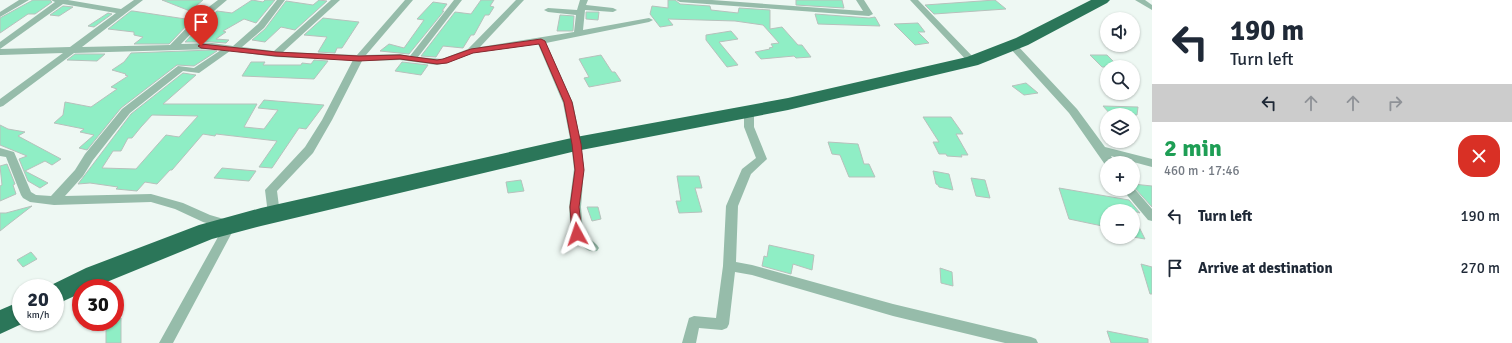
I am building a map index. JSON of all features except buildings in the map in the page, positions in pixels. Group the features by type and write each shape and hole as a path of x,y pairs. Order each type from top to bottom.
{"highway":[{"path":"64,290 95,275 207,232 230,225 576,144 788,104 972,61 992,55 1049,28 1102,0"},
{"path":"0,324 12,317"}],"street":[{"path":"0,15 25,0"},
{"path":"0,104 139,0"},
{"path":"173,47 205,14 223,0"},
{"path":"54,201 80,173 89,157 126,111 181,68 196,71 231,49 260,26 282,0"},
{"path":"276,54 336,0"},
{"path":"274,214 271,190 309,150 327,120 359,58 409,0"},
{"path":"412,59 458,0"},
{"path":"471,51 520,0"},
{"path":"680,0 869,14 860,0"},
{"path":"914,0 972,61"},
{"path":"1139,0 1152,8"},
{"path":"0,46 59,1 122,12"},
{"path":"578,34 582,7"},
{"path":"548,10 582,7 613,10"},
{"path":"0,52 212,46 276,54 359,58 400,57 437,62 444,61 471,51 541,41 649,20"},
{"path":"541,41 568,102 576,144 580,170 575,207 577,234 593,248"},
{"path":"1012,45 1073,111 1105,156"},
{"path":"689,343 694,322 722,324 729,266 732,206 746,172 762,159 749,128 749,111"},
{"path":"1100,150 1152,163"},
{"path":"0,152 10,154 23,187 31,198 54,201 151,198 172,203 207,218 230,225 166,343"},
{"path":"1134,196 1152,217"},
{"path":"729,266 752,270 894,310 1031,343"}],"route":[{"path":"201,46 276,54 359,58 400,57 437,62 485,48 541,41 556,71 568,102 576,144 580,170 575,207 577,234"}]}
